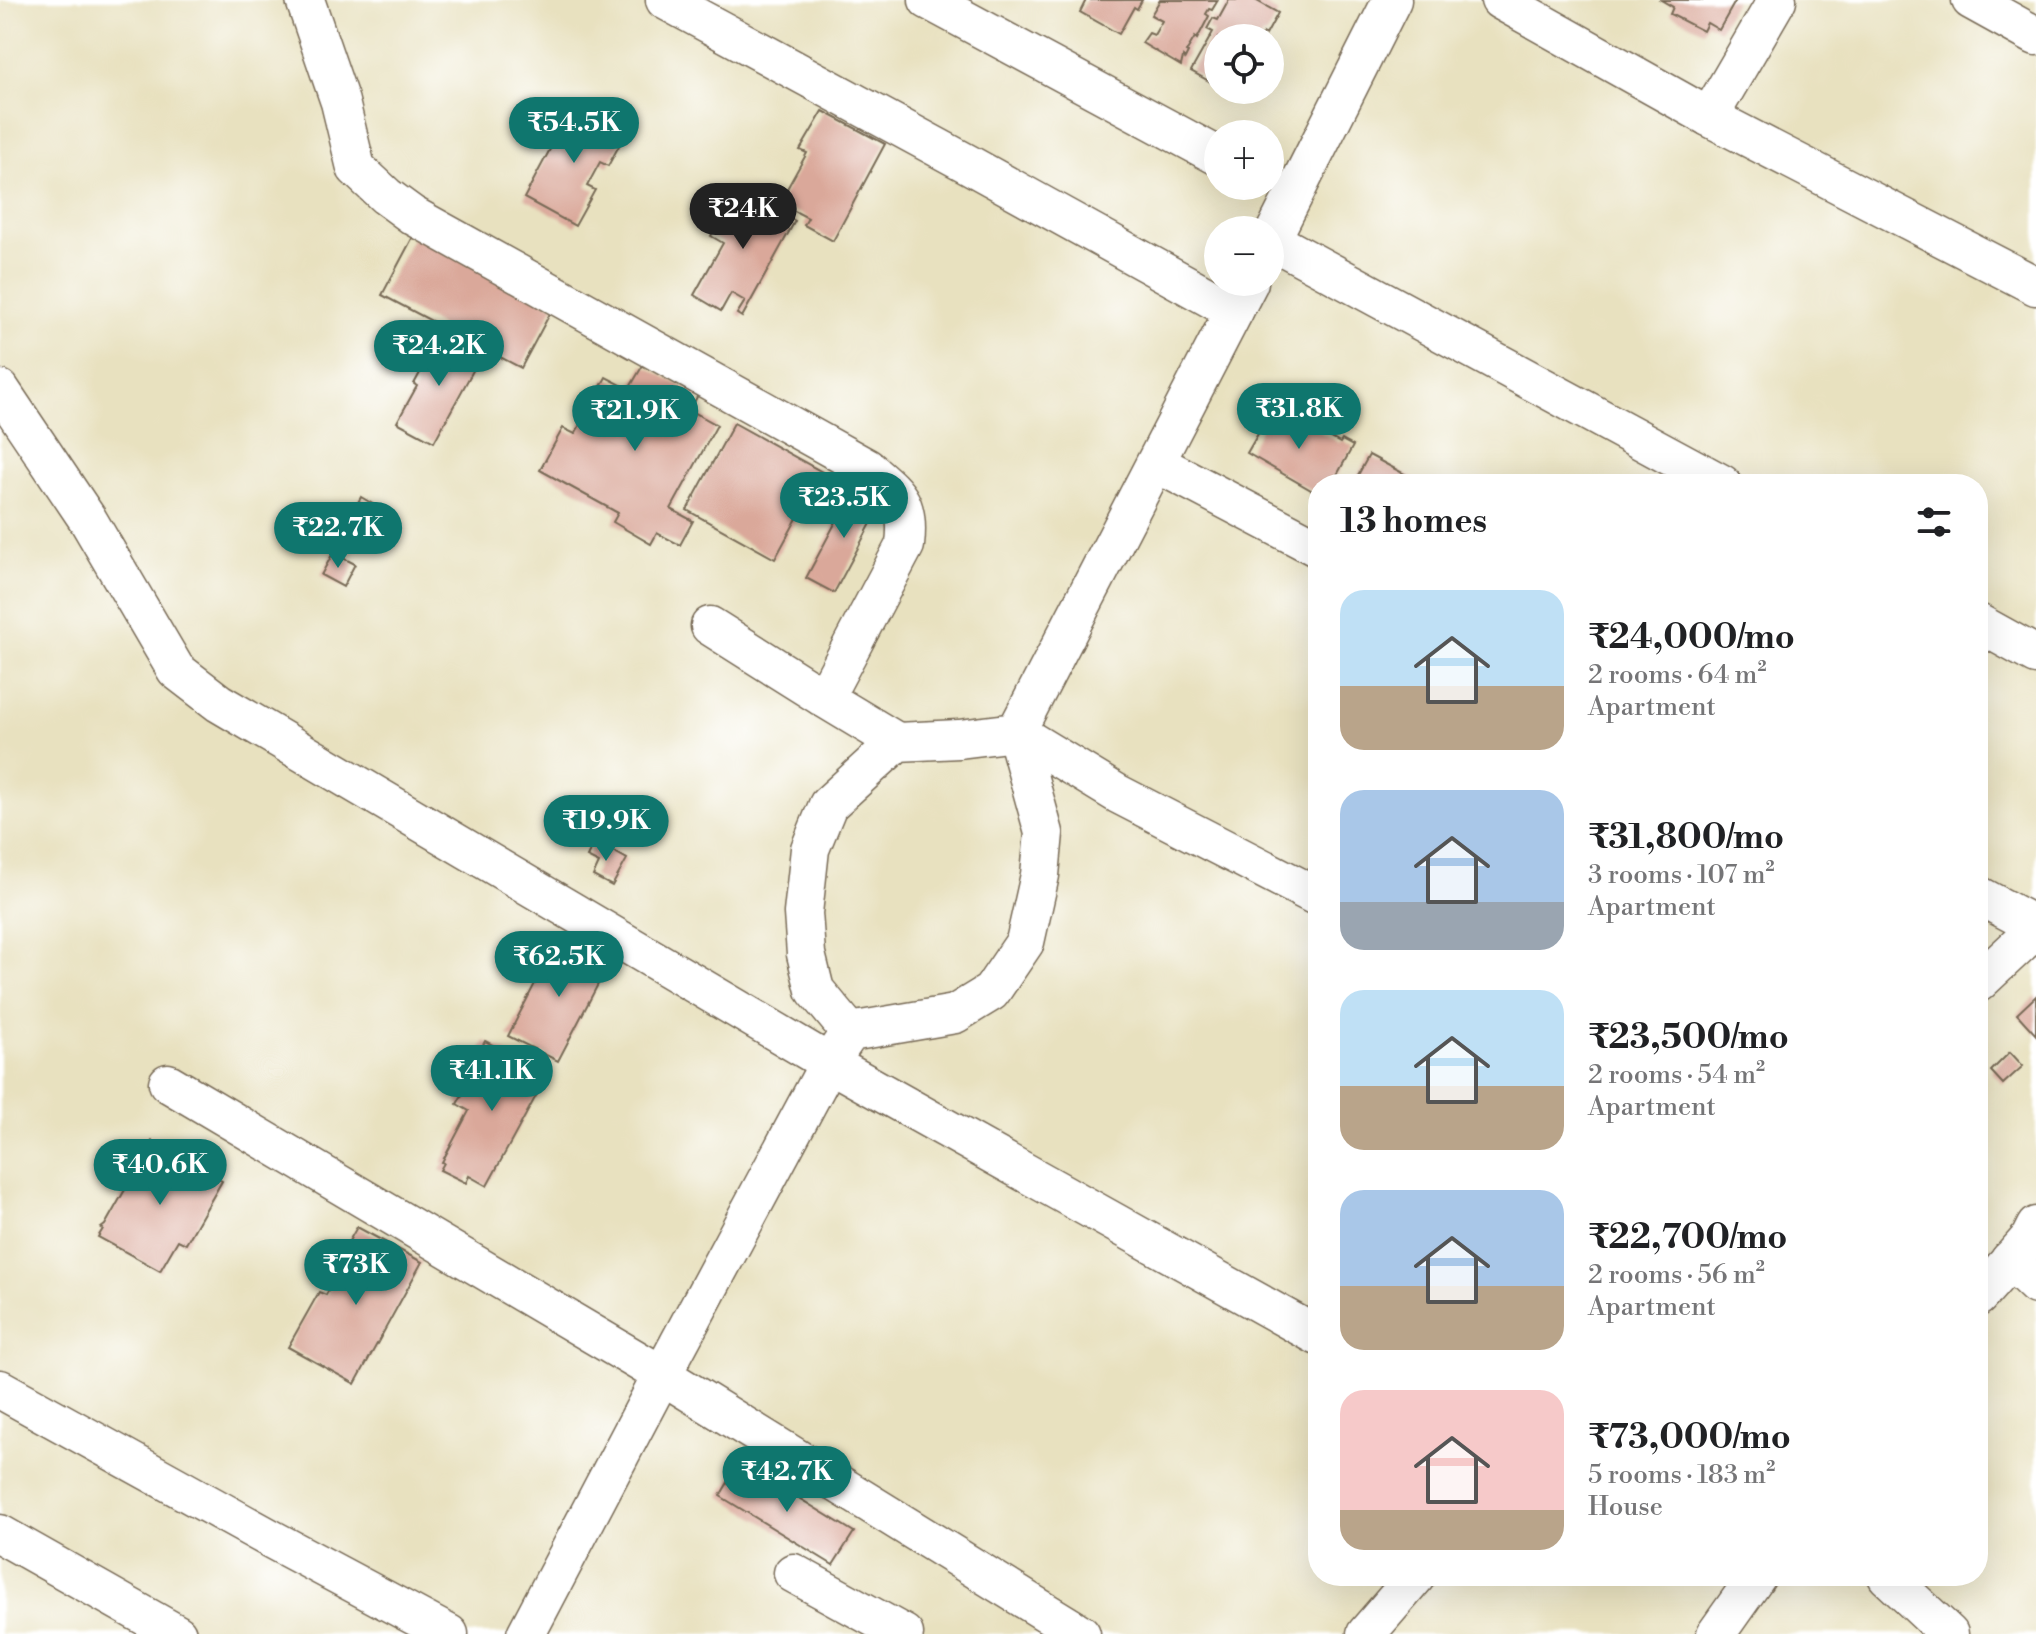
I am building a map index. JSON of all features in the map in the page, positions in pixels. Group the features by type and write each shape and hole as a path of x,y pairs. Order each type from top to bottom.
{"street":[{"path":"305,0 340,102 356,168 386,196 412,215 867,468 898,495 908,522 905,545 824,698"},
{"path":"526,1634 829,1063 850,1032 955,1014 991,992 1025,942 1040,875 1044,833 1016,732 1242,297 955,157 665,0"},
{"path":"928,0 1204,148"},
{"path":"1284,187 1392,0"},
{"path":"1500,0 1709,117 2036,286"},
{"path":"1709,117 1777,0"},
{"path":"1971,0 2036,36"},
{"path":"1284,248 1703,474"},
{"path":"0,389 88,520 176,670 219,703 829,1063 1308,1330"},
{"path":"1156,463 1308,543"},
{"path":"710,626 897,742 1016,732 1118,794 1308,892"},
{"path":"1988,629 2036,655"},
{"path":"850,1032 815,990 806,954 803,913 810,849 828,805 897,742"},
{"path":"1988,901 2036,927 1988,973"},
{"path":"168,1083 662,1375 1081,1634"},
{"path":"1988,1292 2023,1273 2030,1238 2036,1226"},
{"path":"0,1389 449,1634"},
{"path":"0,1534 177,1634"},
{"path":"793,1573 904,1634"},
{"path":"1366,1634 1407,1586"},
{"path":"1716,1634 1750,1586"},
{"path":"1898,1586 1949,1634"}],"building":[{"path":"1086,0 1142,0 1137,9 1134,7 1119,34 1080,12"},
{"path":"1160,0 1218,0 1206,14 1209,16 1186,52 1185,59 1183,57 1181,66 1142,43 1149,33 1154,35 1162,21 1151,15"},
{"path":"1229,0 1255,0 1278,13 1272,24 1210,24 1213,18 1218,20"},
{"path":"1661,0 1736,0 1719,30 1707,23 1703,31 1670,14 1673,7"},
{"path":"1204,48 1204,78 1191,71"},
{"path":"581,107 611,122 608,129 621,135 624,129 627,131 608,166 600,162 587,186 595,190 575,226 524,198 571,110 577,114"},
{"path":"823,111 885,144 833,241 804,225 808,218 779,203 807,153 800,150"},
{"path":"737,189 795,221 742,317 737,314 745,301 731,293 721,311 694,295 723,243 711,236"},
{"path":"415,233 554,306 521,368 382,295"},
{"path":"441,334 481,356 434,442 397,422"},
{"path":"643,365 698,395 690,410 717,425 671,509 693,521 680,545 657,533 651,544 613,522 618,513 540,470 563,428 575,434 606,377 629,389"},
{"path":"1274,406 1340,443 1342,440 1353,446 1338,474 1308,474 1308,488 1247,453"},
{"path":"734,423 822,472 775,559 687,510"},
{"path":"1369,455 1404,474 1359,474"},
{"path":"855,486 883,501 834,593 806,578"},
{"path":"361,497 383,510 371,532 349,520"},
{"path":"333,553 355,564 343,587 321,575"},
{"path":"595,841 627,859 612,886 593,876 599,863 587,857"},
{"path":"559,937 609,963 558,1061 508,1036"},
{"path":"2036,996 2036,1035 2017,1014"},
{"path":"485,1041 548,1074 487,1186 469,1176 466,1183 440,1170 469,1111 457,1104 474,1074 469,1071"},
{"path":"2010,1052 2023,1066 2003,1084 1991,1071"},
{"path":"152,1141 222,1181 186,1244 178,1240 160,1271 98,1237 143,1158 144,1149 146,1151"},
{"path":"357,1227 422,1262 355,1384 288,1347 319,1292 326,1295 348,1247 359,1253 362,1248 349,1241"},
{"path":"740,1462 854,1532 833,1565 720,1496"}]}
